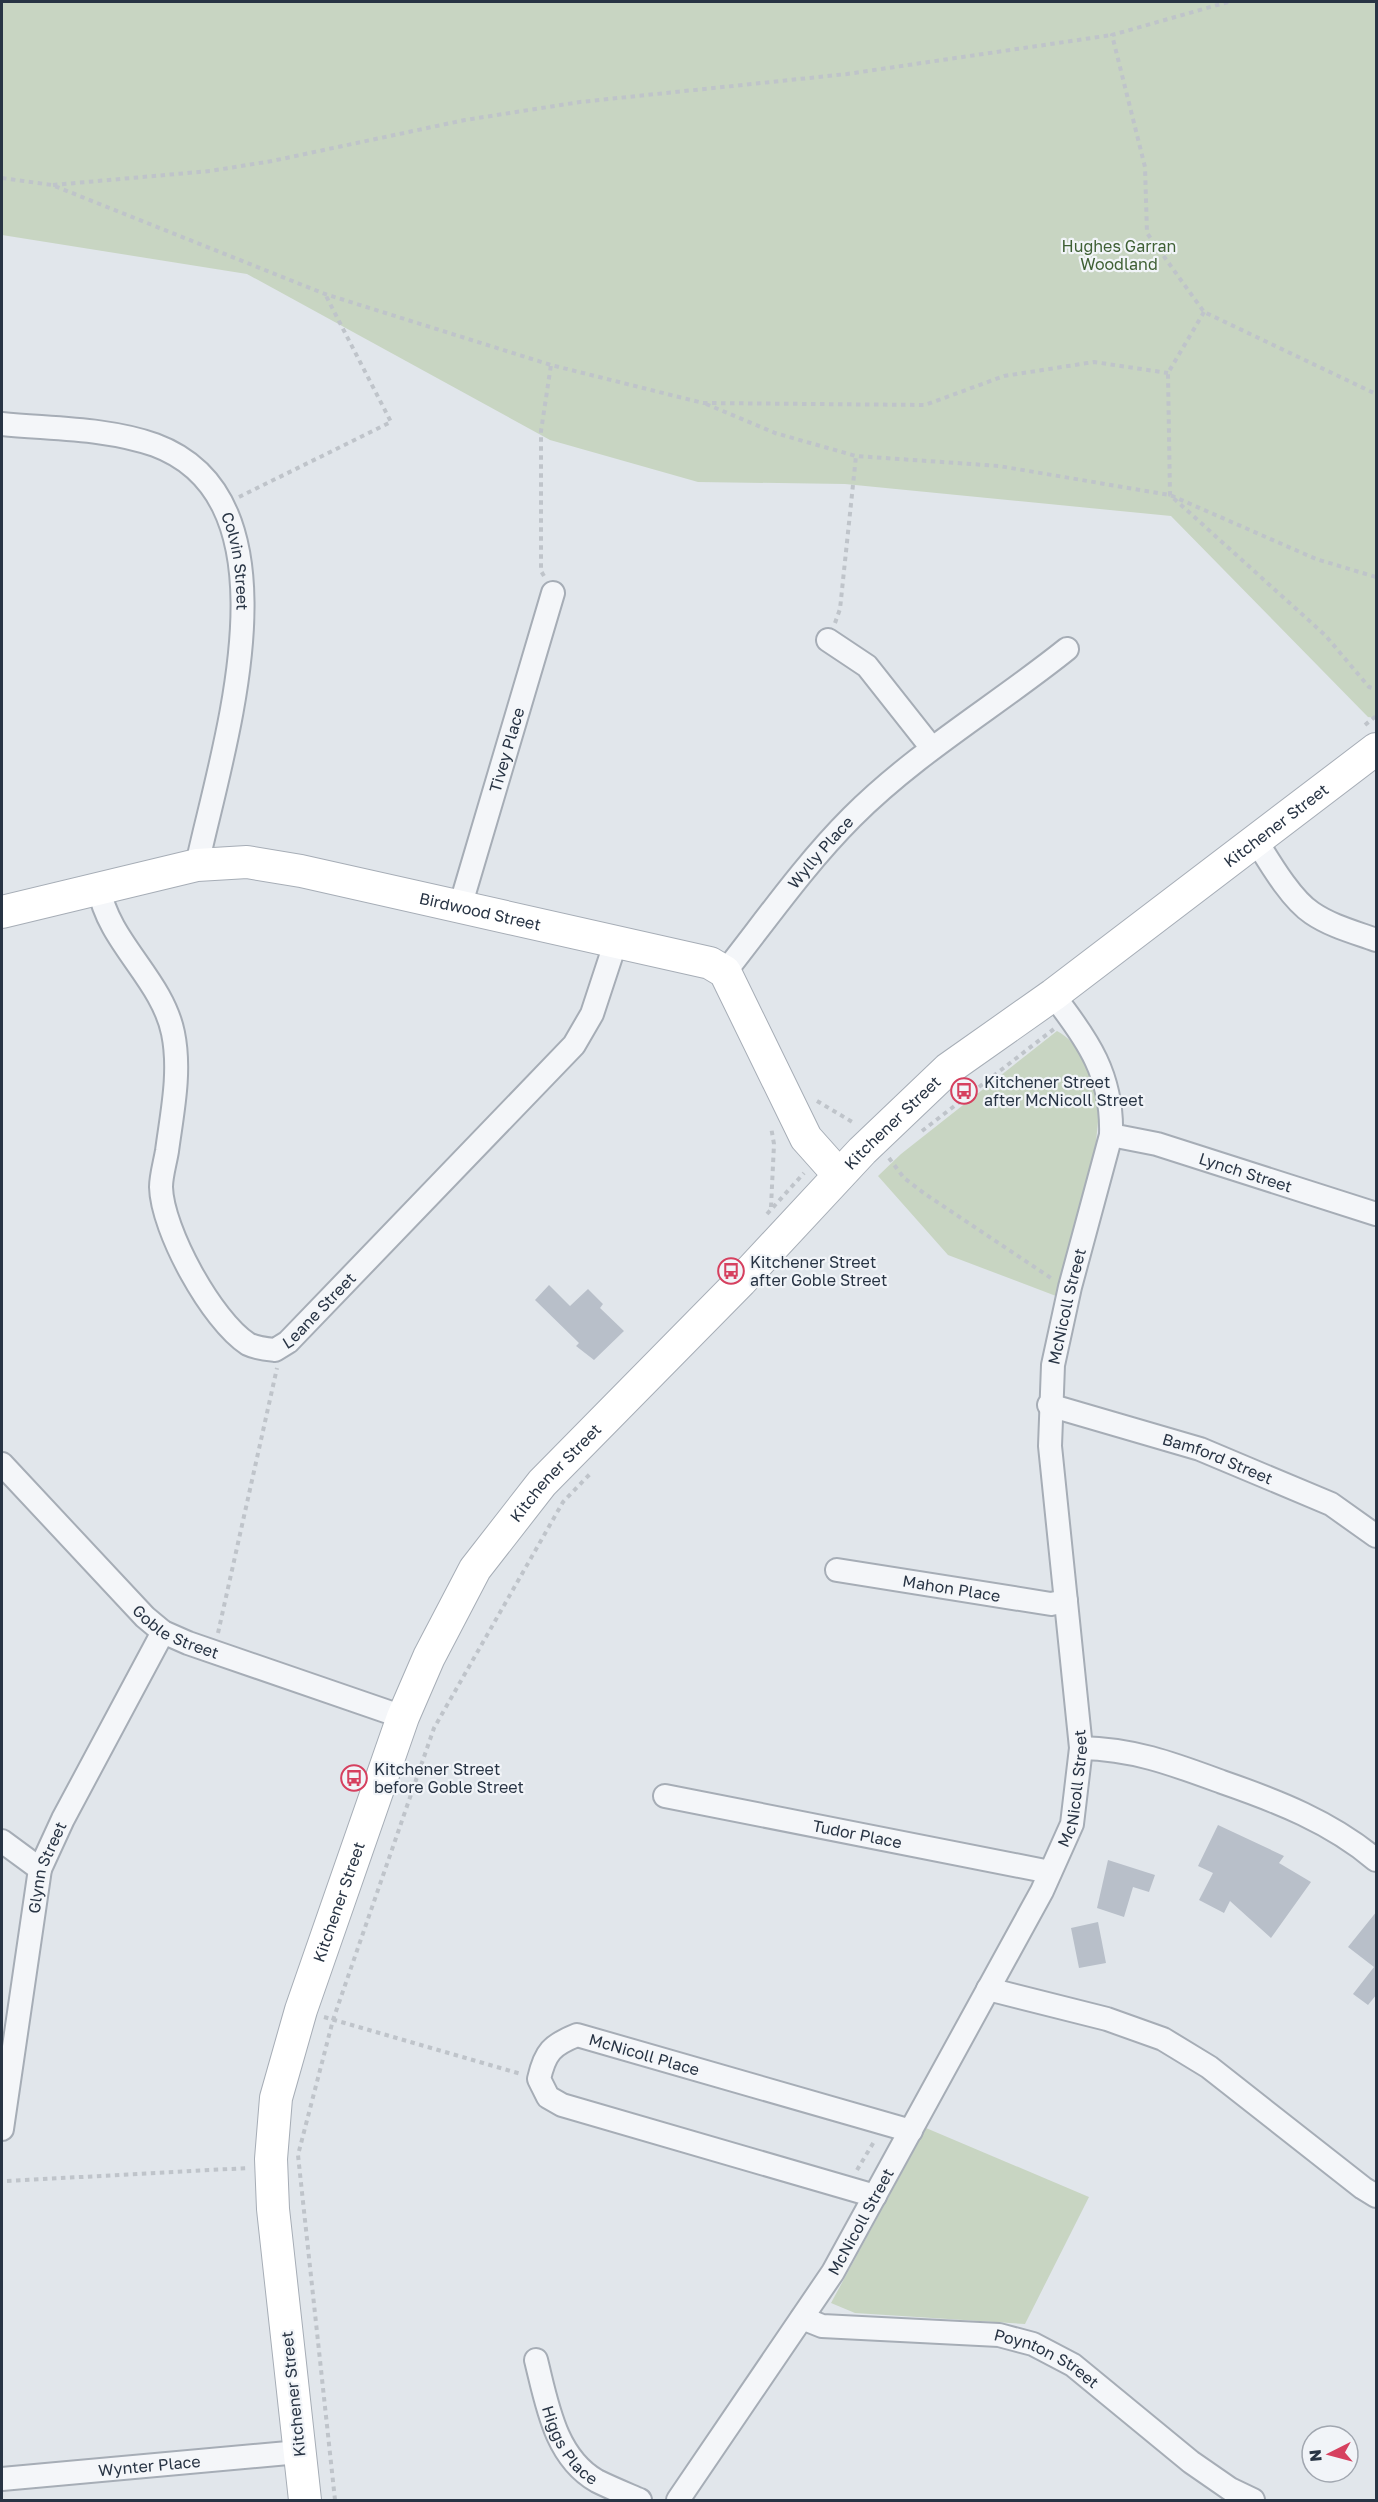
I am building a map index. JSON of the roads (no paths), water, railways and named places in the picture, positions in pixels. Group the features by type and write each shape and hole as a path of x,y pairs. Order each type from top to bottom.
{"street":[{"name":"Colvin Street","path":"2,424 120,436 156,446 191,466 218,496 236,534 243,579 243,626 228,729 197,865"},
{"name":"Tivey Place","path":"460,907 553,593"},
{"path":"828,640 867,666 931,747"},
{"name":"Wylly Place","path":"725,972 816,856 852,817 931,747 1032,677 1067,649"},
{"name":"Kitchener Street","path":"305,2500 273,2209 271,2159 276,2098 301,2010 403,1717 457,1601 496,1540 542,1483 732,1290 830,1166 948,1069 1053,995 1377,749"},
{"path":"1257,842 1284,882 1310,912 1336,927 1377,940"},
{"name":"Birdwood Street","path":"2,912 197,865 247,862 301,871 616,941 710,963 725,972"},
{"name":"Leane Street","path":"99,888 102,906 157,994 173,1032 177,1072 161,1187 167,1222 203,1292 230,1326 248,1344 275,1350 282,1346 574,1045 592,1014 616,941"},
{"path":"725,972 806,1138 830,1166"},
{"name":"McNicoll Street","path":"678,2500 833,2272 988,1989 1050,1872 1072,1824 1081,1748 1050,1446 1049,1405 1053,1365 1070,1287 1112,1135 1112,1113 1106,1080 1084,1038 1053,995"},
{"name":"Lynch Street","path":"1112,1135 1157,1144 1377,1214"},
{"name":"Bamford Street","path":"1049,1405 1211,1454 1331,1504 1377,1536"},
{"name":"Goble Street","path":"2,1464 145,1617 163,1632 214,1652 403,1717"},
{"name":"Mahon Place","path":"837,1570 1051,1604 1066,1601"},
{"name":"Glynn Street","path":"2,2129 40,1869 63,1819 163,1632"},
{"path":"1081,1748 1116,1749 1153,1757 1260,1795 1322,1822 1377,1860"},
{"name":"Tudor Place","path":"665,1796 1050,1872"},
{"path":"2,1841 40,1869"},
{"path":"988,1989 1107,2019 1163,2039 1209,2067 1363,2188 1377,2196"},
{"name":"McNicoll Place","path":"875,2196 562,2105 548,2097 538,2079 542,2062 555,2044 577,2035 911,2131"},
{"name":"Poynton Street","path":"802,2318 822,2326 999,2335 1033,2344 1073,2365 1191,2462 1230,2489 1253,2500"},
{"name":"Higgs Place","path":"536,2360 552,2420 570,2458 596,2480 640,2500"},
{"name":"Wynter Place","path":"2,2479 299,2452"}],"place":[{"name":"Kitchener Street after McNicoll Street","path":"964,1091"},
{"name":"Kitchener Street after Goble Street","path":"731,1271"},
{"name":"Kitchener Street before Goble Street","path":"354,1778"}],"park label":[{"name":"Hughes Garran Woodland","path":"1119,255"}]}
